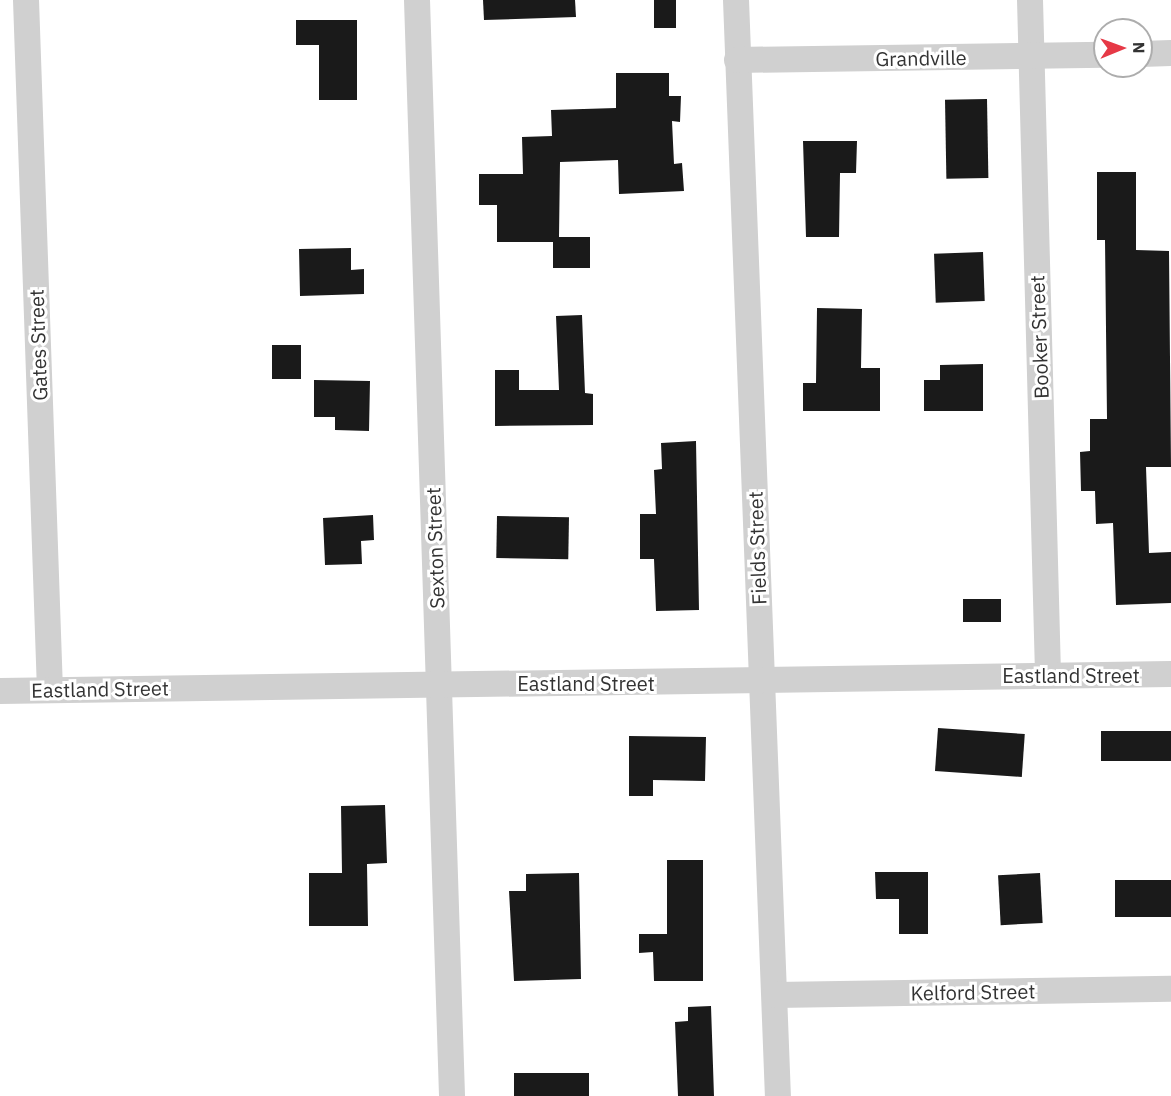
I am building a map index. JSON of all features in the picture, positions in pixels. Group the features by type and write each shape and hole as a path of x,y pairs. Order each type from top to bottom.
{"street":[{"name":"Gates Street","path":"26,0 51,690"},
{"name":"Sexton Street","path":"417,0 452,1096"},
{"name":"Fields Street","path":"736,0 778,1096"},
{"name":"Booker Street","path":"1030,0 1048,674"},
{"path":"1153,54 1171,53"},
{"name":"Grandville","path":"737,60 1093,55"},
{"name":"Eastland Street","path":"0,691 439,683 762,682 1048,674 1171,675"},
{"name":"Kelford Street","path":"775,995 1171,989"}],"building":[{"path":"483,0 575,0 576,17 484,20"},
{"path":"654,0 676,0 676,28 654,28"},
{"path":"296,20 357,20 357,100 319,100 319,45 296,45"},
{"path":"616,73 669,73 669,96 681,96 680,122 672,121 674,164 682,163 684,191 619,194 618,160 560,162 559,237 590,237 590,268 553,268 553,242 497,242 497,205 479,205 479,174 523,174 522,137 552,136 551,110 616,108"},
{"path":"987,99 988,178 946,179 945,100"},
{"path":"803,141 857,141 856,173 840,173 839,237 806,237"},
{"path":"1097,172 1136,172 1136,250 1169,251 1171,467 1146,467 1149,553 1171,552 1171,603 1116,605 1113,523 1096,524 1095,491 1081,491 1080,452 1090,451 1090,419 1107,419 1105,240 1097,240"},
{"path":"351,248 351,270 364,269 364,294 300,296 299,249"},
{"path":"983,252 985,301 936,303 934,254"},
{"path":"817,308 862,309 861,368 880,368 880,411 803,411 803,383 816,383"},
{"path":"582,315 585,393 593,394 593,425 495,426 495,370 519,370 519,390 559,390 556,316"},
{"path":"272,345 301,345 301,379 272,379"},
{"path":"983,364 983,411 924,411 924,380 940,380 940,365"},
{"path":"314,380 370,381 369,431 335,430 335,417 314,417"},
{"path":"696,441 699,610 656,611 654,559 640,559 640,514 656,514 654,470 662,469 661,443"},
{"path":"373,515 374,540 361,541 362,564 325,565 323,518"},
{"path":"497,516 569,517 568,559 496,558"},
{"path":"963,599 1001,599 1001,622 963,622"},
{"path":"938,728 1025,734 1022,777 935,771"},
{"path":"1101,731 1171,731 1171,761 1101,761"},
{"path":"629,736 706,737 705,781 653,780 653,796 629,796"},
{"path":"385,805 387,863 367,864 368,926 309,926 309,873 342,873 341,806"},
{"path":"667,860 703,860 703,981 654,981 653,952 639,953 639,934 667,934"},
{"path":"875,872 928,872 928,934 899,934 899,899 876,899"},
{"path":"579,873 581,979 514,981 509,891 526,891 526,874"},
{"path":"1040,873 1043,923 1001,925 998,875"},
{"path":"1115,880 1171,880 1171,917 1115,917"},
{"path":"711,1006 714,1096 678,1096 675,1022 688,1021 688,1007"},
{"path":"514,1073 589,1073 589,1096 514,1096"}]}
